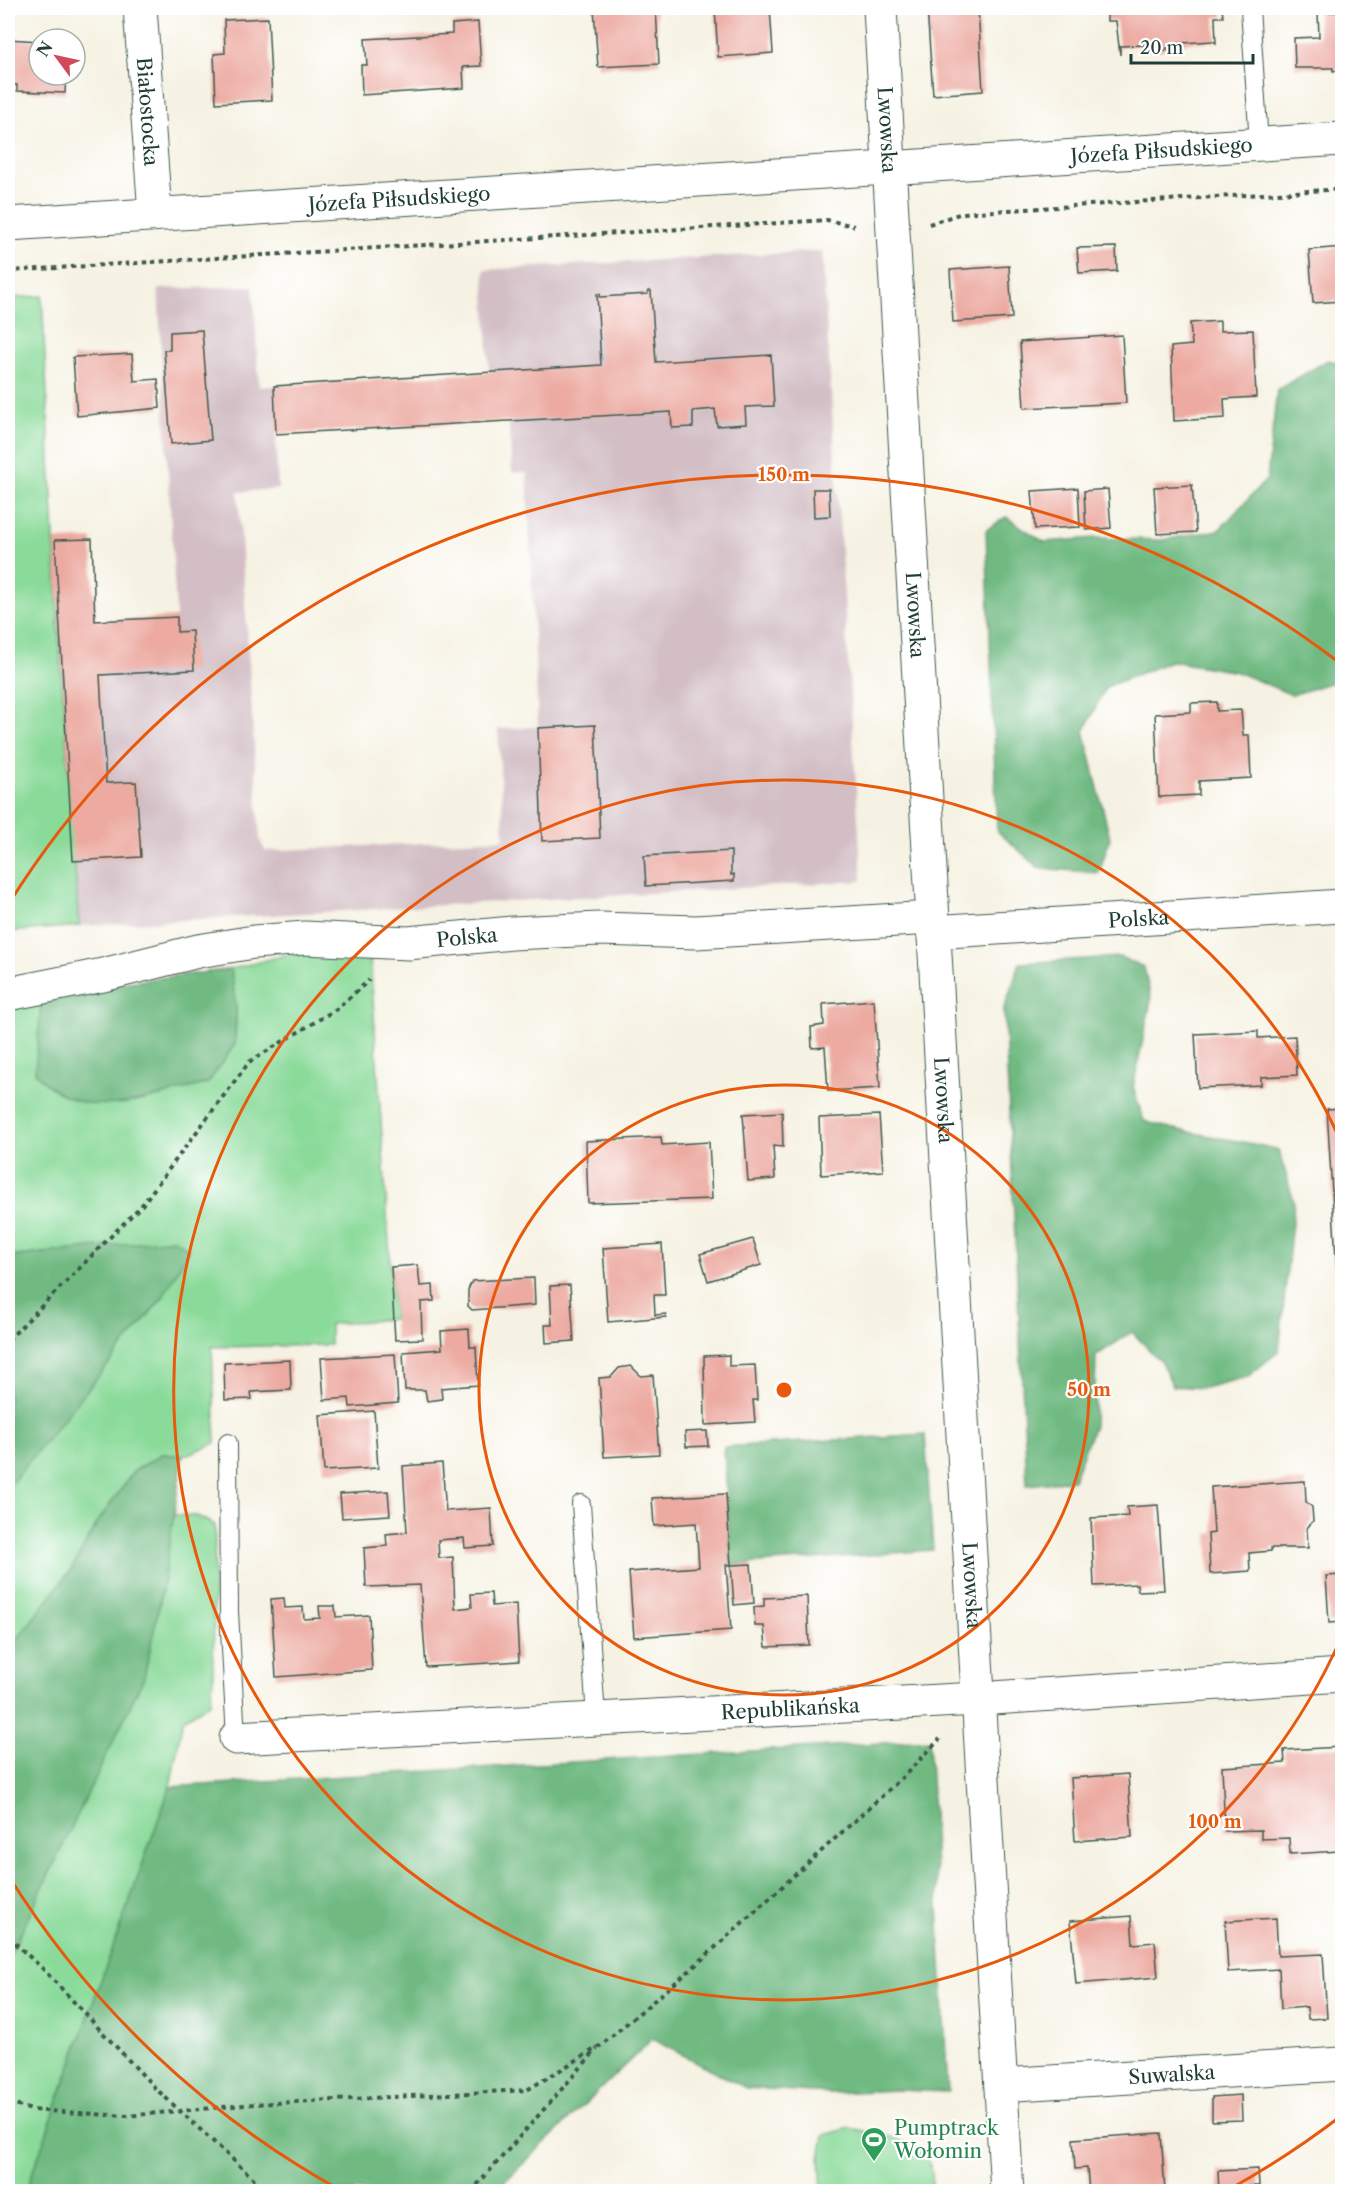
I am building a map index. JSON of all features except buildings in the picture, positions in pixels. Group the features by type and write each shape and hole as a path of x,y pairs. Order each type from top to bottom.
{"street":[{"name":"Białostocka","path":"140,8 155,214"},
{"name":"Lwowska","path":"880,8 1007,2192"},
{"name":"Józefa Piłsudskiego","path":"8,224 1342,139"},
{"name":"Polska","path":"8,993 103,975 198,951 254,942 305,938 408,943 512,933 599,929 696,932 932,925 1342,906"},
{"name":"Republikańska","path":"236,1738 596,1717 978,1699 1342,1675"},
{"name":"Suwalska","path":"1001,2085 1342,2064"}],"lane":[{"path":"1250,8 1259,144"},
{"path":"228,1443 229,1612 236,1738"},
{"path":"581,1504 596,1717"}],"path":[{"path":"8,271 827,220 893,234 962,213 1342,189"},
{"path":"8,1340 142,1205 249,1062 338,1008 408,943"},
{"path":"471,2192 600,2046 688,1972 904,1776 978,1699"},
{"path":"8,1937 42,1968 180,2111 268,2192"},
{"path":"8,2103 32,2109 126,2116 267,2103 526,2090 600,2046"}],"shaded area":[{"path":"822,251 862,881 79,926 59,638 177,632 158,289 253,286 259,387 274,386 278,489 238,492 260,840 265,851 504,839 498,729 538,727 527,473 512,472 509,421 489,373 484,270"}],"green space":[{"path":"42,296 59,638 79,926 8,932 8,298"},
{"path":"1328,360 1342,364 1342,679 1292,695 1237,672 1171,661 1106,687 1084,731 1110,838 1099,873 1039,868 997,831 986,530 1006,517 1044,542 1096,538 1162,540 1219,530 1267,479 1277,390"},
{"path":"313,948 370,955 394,1319 330,1324 330,1345 212,1347 216,1443 183,1456 162,1454 134,1471 99,1520 71,1570 8,1651 8,1487 163,1297 174,1239 8,1257 8,1001 42,993 135,1102 208,1083 235,1044 236,1009 231,969"},
{"path":"1120,957 1144,967 1151,1000 1133,1087 1144,1121 1177,1130 1279,1150 1294,1202 1279,1351 1247,1377 1204,1388 1173,1386 1161,1362 1132,1332 1096,1356 1094,1426 1073,1480 1027,1485 1004,1008 1020,963"},
{"path":"231,969 236,1009 235,1044 208,1083 140,1101 94,1104 73,1099 53,1089 35,1072 42,993"},
{"path":"174,1239 189,1250 163,1297 8,1487 8,1257"},
{"path":"925,1434 933,1550 731,1565 724,1447"},
{"path":"162,1454 183,1456 161,1597 144,1677 8,1959 8,1651 71,1570 99,1520 134,1471"},
{"path":"172,1515 197,1516 215,1525 213,1681 210,1703 183,1719 170,1787 26,2191 8,2191 8,1959 144,1677 161,1597"},
{"path":"929,1740 948,2092 897,2090 831,2093 746,2088 652,2039 495,2191 26,2191 170,1787"},
{"name":"Pumptrack Wołomin","path":"849,2128 896,2139 917,2150 931,2168 932,2191 822,2191 820,2158 824,2135"}],"place":[{"name":"Pumptrack Wołomin","path":"874,2163"}]}
